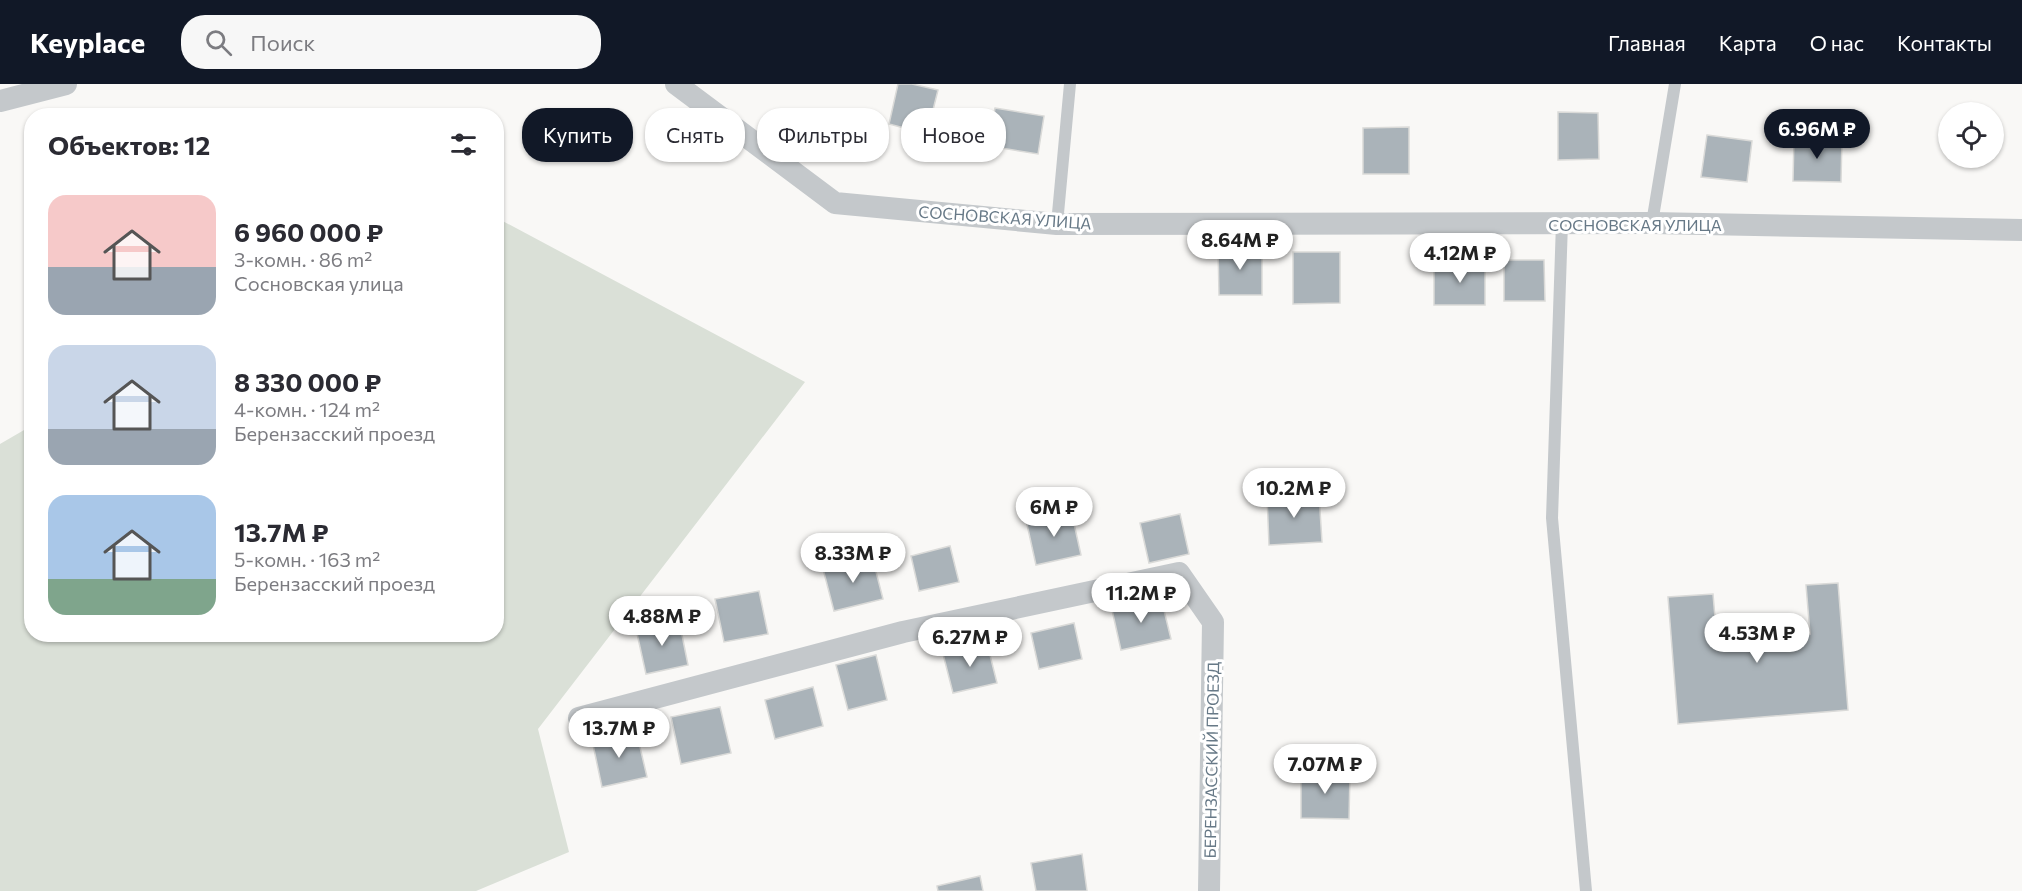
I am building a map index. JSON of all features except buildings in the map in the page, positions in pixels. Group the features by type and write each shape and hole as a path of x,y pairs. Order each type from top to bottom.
{"street":[{"path":"0,101 66,84"},
{"name":"СОСНОВСКАЯ УЛИЦА","path":"676,84 836,203 1057,224 1652,223 2022,230"},
{"name":"БЕРЕНЗАССКИЙ ПРОЕЗД","path":"579,718 903,632 1179,573 1213,622 1209,891"}],"lane":[{"path":"1057,224 1070,84"},
{"path":"1652,223 1675,84"},
{"path":"1562,223 1552,518 1586,891"}],"shaded area":[{"path":"504,222 805,382 538,729 569,852 476,891 0,891 0,444 24,430 24,642 504,642"}]}
